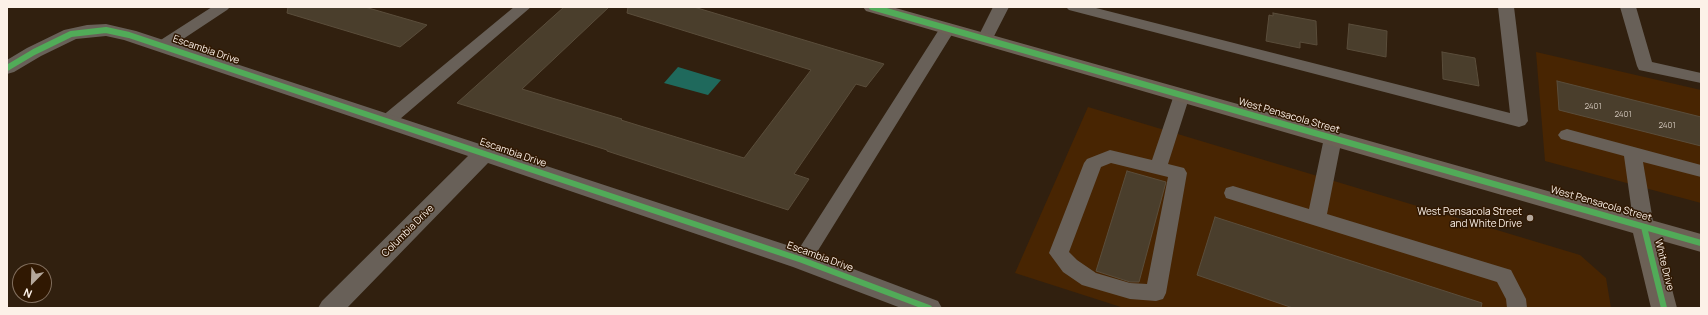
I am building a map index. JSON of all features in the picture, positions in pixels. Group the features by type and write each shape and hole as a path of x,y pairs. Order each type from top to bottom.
{"main road":[{"name":"West Pensacola Street","path":"872,7 1701,243"},
{"name":"White Drive","path":"1644,227 1664,308"}],"street":[{"name":"Escambia Drive","path":"7,68 34,52 71,34 106,30 129,35 802,260 929,308"},
{"name":"Columbia Drive","path":"331,308 484,154"}],"lane":[{"path":"162,46 222,7"},
{"path":"387,121 523,7"},
{"path":"985,39 1001,7"},
{"path":"1074,7 1519,121 1506,7"},
{"path":"1628,7 1645,66 1701,78"},
{"path":"802,260 948,28"},
{"path":"1158,168 1182,95"},
{"path":"1567,135 1701,171"},
{"path":"1316,219 1332,138"},
{"path":"1632,152 1644,227"},
{"path":"1110,156 1158,168 1178,173 1156,293 1130,291 1089,279 1070,266 1059,253 1093,163 1110,156"},
{"path":"1233,193 1504,276 1516,299 1517,308"}],"shaded area":[{"path":"1536,52 1701,90 1701,203 1545,161"},
{"path":"1088,107 1580,255 1606,278 1611,308 1124,308 1015,273"}],"water":[{"path":"678,67 721,80 708,95 664,83"}],"building":[{"path":"288,7 365,7 427,25 400,47 287,13"},
{"path":"564,7 609,7 522,89 744,158 811,70 627,13 628,7 694,7 884,64 866,87 856,84 794,174 809,179 788,210 607,150 457,103"},
{"path":"1273,13 1316,21 1317,45 1300,42 1300,48 1266,41 1269,15 1273,16"},
{"path":"1349,24 1387,31 1386,57 1347,49"},
{"path":"1442,52 1475,58 1479,86 1443,79"},
{"path":"1557,81 1701,117 1701,146 1559,110"},
{"path":"1127,171 1166,182 1139,282 1130,282 1096,271"},
{"path":"1215,217 1482,303 1481,308 1293,308 1197,275"}],"cycle path":[{"path":"872,7 1701,243"},
{"path":"7,68 34,52 71,34 106,30 129,35 802,260 929,308"},
{"path":"1644,227 1664,308"}],"place":[{"name":"West Pensacola Street and White Drive","path":"1530,218"}]}
